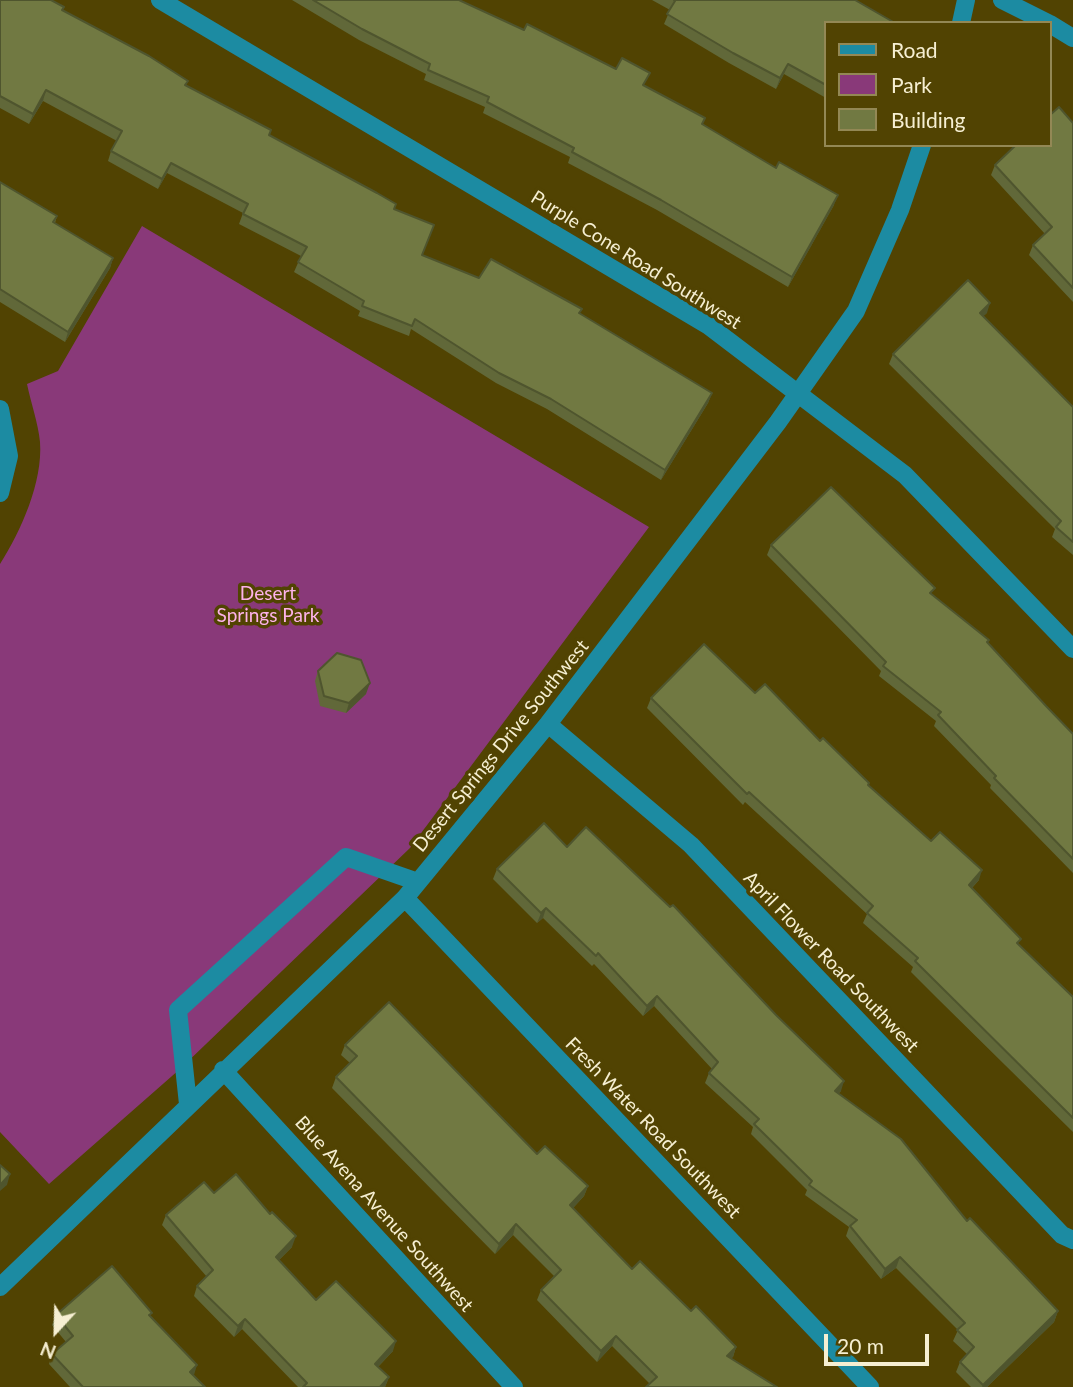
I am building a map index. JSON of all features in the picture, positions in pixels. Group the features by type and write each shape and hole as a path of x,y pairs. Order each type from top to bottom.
{"street":[{"name":"Purple Cone Road Southwest","path":"160,0 709,326 905,475 1073,649"},
{"path":"961,21 966,0"},
{"path":"1002,0 1045,21"},
{"path":"1052,25 1073,38"},
{"name":"Desert Springs Drive Southwest","path":"0,1287 405,898 548,724 798,393 856,311 900,210 921,147"},
{"path":"0,409 9,456 0,493"},
{"name":"April Flower Road Southwest","path":"548,724 691,845 1062,1235 1073,1240"},
{"path":"188,1104 178,1010 346,857 418,882"},
{"name":"Fresh Water Road Southwest","path":"405,898 870,1387"},
{"name":"Blue Avena Avenue Southwest","path":"223,1070 514,1387"}],"green space":[{"name":"Desert Springs Park","path":"142,226 649,527 410,848 180,1069 49,1184 0,1132 0,564 23,521 38,473 40,442 27,384 58,371"}],"building":[{"path":"0,0 51,0 64,7 62,10 149,56 188,81 185,85 271,130 269,135 396,204 394,209 434,225 422,255 479,278 491,259 582,309 579,313 712,393 665,470 551,399 499,373 415,319 412,326 362,306 364,301 298,262 307,247 243,214 248,204 171,163 162,179 111,151 122,131 46,90 33,114 0,96"},
{"path":"313,0 459,0 524,30 527,24 616,69 622,58 650,73 643,85 705,118 702,124 776,168 779,162 838,195 792,277 661,200 572,152 574,148 487,102 489,97 428,70 430,64"},
{"path":"855,0 892,21 824,21 824,84 788,64 780,78 733,53 667,14 675,1"},
{"path":"1059,107 1073,123 1073,288 1033,245 1052,227 995,165 1014,147 1052,147 1052,113"},
{"path":"0,182 57,216 53,222 113,258 68,332 0,289"},
{"path":"968,280 990,303 980,313 1073,407 1073,542 1056,527 1061,521 893,354"},
{"path":"831,487 935,588 930,593 989,640 987,642 1073,734 1073,859 994,778 996,776 938,715 941,712 883,666 886,662 771,545"},
{"path":"704,644 755,693 765,684 820,741 823,738 869,783 868,785 931,841 940,832 982,870 969,885 1021,939 1017,943 1073,997 1073,1118 915,961 918,958 867,913 873,906 749,792 747,794 651,698"},
{"path":"337,653 361,660 370,683 349,703 324,696 318,671"},
{"path":"544,823 567,847 586,827 670,907 673,905 776,1015 844,1081 835,1091 901,1139 967,1221 970,1218 1058,1311 983,1385 960,1362 974,1347 957,1330 965,1323 900,1257 885,1269 850,1226 857,1220 809,1185 812,1181 754,1124 759,1119 709,1073 718,1062 657,996 647,1006 598,953 596,956 546,908 541,913 497,869"},
{"path":"389,1002 537,1154 545,1146 588,1186 570,1205 632,1269 640,1261 691,1311 696,1306 736,1347 727,1356 777,1387 646,1387 657,1377 616,1336 601,1351 541,1290 561,1270 516,1224 499,1244 336,1077 357,1056 345,1045"},
{"path":"0,1165 10,1174 0,1185"},
{"path":"236,1174 270,1214 272,1212 296,1236 276,1257 316,1300 336,1281 396,1341 375,1364 389,1377 380,1387 303,1387 307,1383 245,1319 238,1326 197,1286 213,1270 166,1215 204,1182 214,1193"},
{"path":"112,1266 152,1313 149,1315 197,1365 190,1372 205,1387 83,1387 52,1354 73,1336 56,1315"}]}
